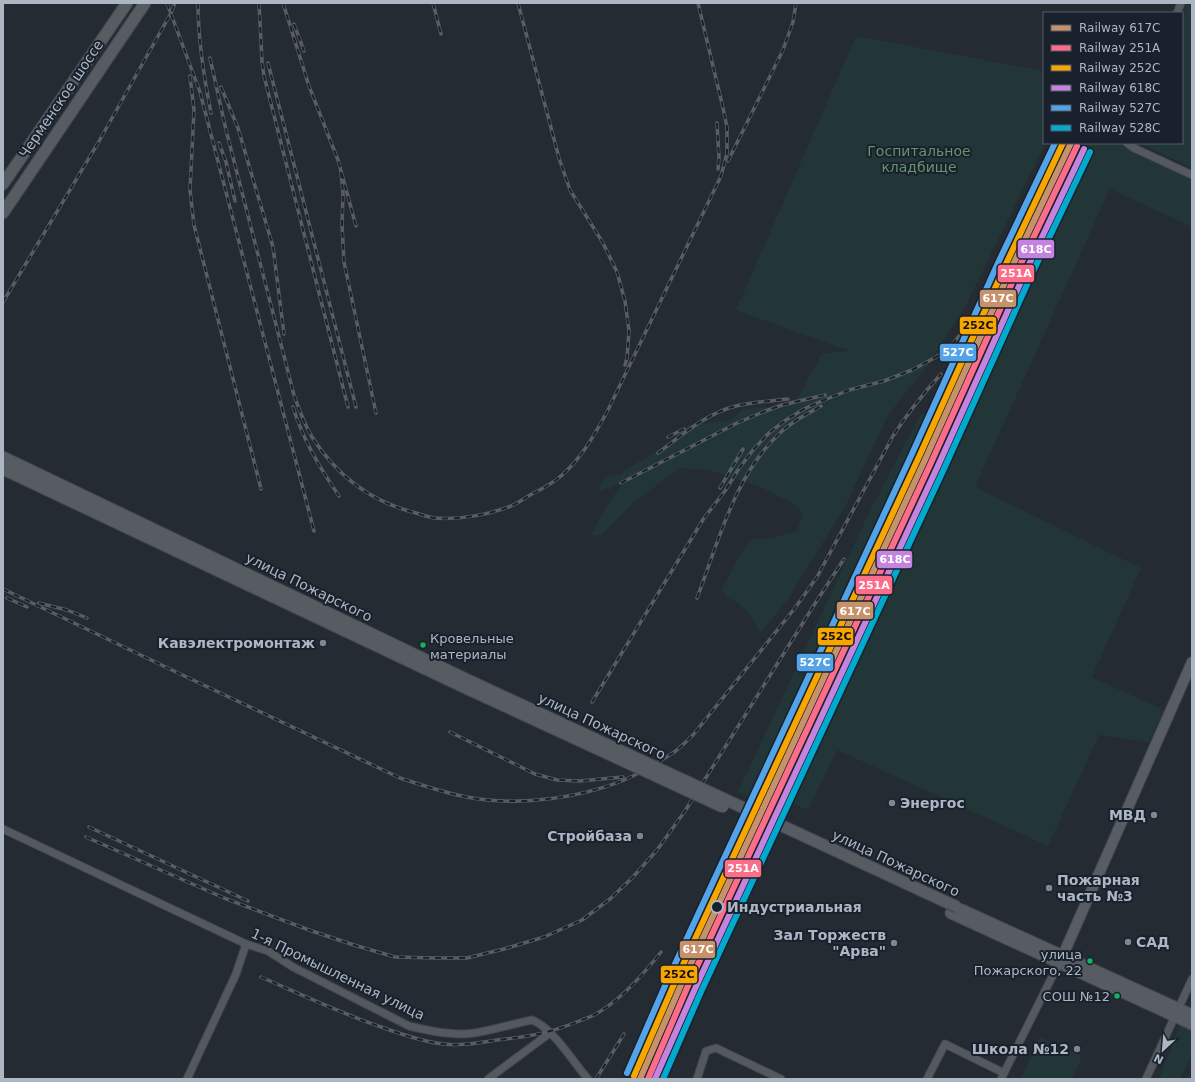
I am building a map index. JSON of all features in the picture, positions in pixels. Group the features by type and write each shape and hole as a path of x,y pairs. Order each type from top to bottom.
{"main road":[{"name":"Черменское шоссе","path":"3,184 127,3"},
{"name":"Черменское шоссе","path":"3,212 145,3"},
{"name":"улица Пожарского","path":"3,457 469,685"},
{"name":"улица Пожарского","path":"3,469 954,910 1177,1012 1192,1015"},
{"name":"улица Пожарского","path":"1177,1012 1192,1024"}],"street":[{"path":"1129,144 1134,148 1192,175"},
{"path":"926,1079 944,1044 1002,1076 1061,959 1192,662"},
{"name":"1-я Промышленная улица","path":"3,829 246,944 268,951 293,967 410,1026 429,1031 472,1033 532,1020 550,1033 588,1079"},
{"path":"187,1079 236,974 246,944"},
{"path":"1146,1079 1192,979"},
{"path":"488,1079 550,1033"},
{"path":"697,1079 706,1051 716,1048 781,1079"}],"green space":[{"path":"1188,3 1192,3 1192,168 1141,144 1183,144 1183,14"},
{"name":"Госпитальное кладбище","path":"856,36 1043,71 1043,144 1046,144 966,305 926,368 888,415 846,505 788,599 761,633 751,616 738,603 728,598 721,590 746,545 755,538 768,539 797,531 803,513 791,502 761,487 710,470 680,468 632,504 601,535 591,535 602,514 622,483 600,491 599,487 603,480 611,475 620,475 627,469 666,446 689,425 731,420 743,409 782,406 799,396 822,353 849,351 736,310"},
{"path":"1086,144 1118,144 1192,179 1192,227 1110,189 975,487 1141,568 1092,677 1164,710 1149,742 1099,735 1048,846 837,750 808,810 776,796 935,470"},
{"path":"931,411 934,414 928,431 757,801 738,792 868,515 920,415"},
{"path":"1181,1022 1192,1028 1192,1054 1180,1079 1159,1079"},
{"path":"1040,1037 1082,1056 1072,1079 1021,1079"}],"railway":[{"path":"167,3 200,92 314,531"},
{"path":"3,302 98,143 171,13 175,3"},
{"path":"198,3 202,58 211,113"},
{"path":"259,3 264,76 348,407"},
{"path":"283,3 309,86 338,160 356,226"},
{"path":"433,3 441,34"},
{"path":"518,3 559,158 570,190 603,243 617,272 625,301 629,331 625,365"},
{"path":"210,58 226,130 294,395 309,432 332,464 356,486 384,502 434,518 473,516 493,512 511,506 546,487 569,469 582,454 608,410 721,176 727,153 727,127 698,3"},
{"path":"728,161 783,50 793,22 796,3"},
{"path":"294,24 304,51"},
{"path":"268,63 356,407"},
{"path":"190,76 194,110 190,190 194,225 261,489"},
{"path":"221,87 238,128 273,247 284,334"},
{"path":"717,123 719,157 718,169"},
{"path":"219,143 226,162 235,201"},
{"path":"341,172 343,193 342,225 344,262 376,413"},
{"path":"592,702 704,518 725,491 753,450 769,433 786,420 817,403 849,390 884,381 912,370 936,357 955,341 977,315"},
{"path":"3,589 400,778 433,789 487,800 530,801 573,795 614,784 633,776 673,753 693,735 795,608 817,577 893,436 916,404 941,374"},
{"path":"621,483 737,423 782,405 825,395"},
{"path":"658,453 695,425 725,409 736,406 788,399"},
{"path":"697,598 730,510 751,468 764,450 784,429 799,418 821,406"},
{"path":"293,407 302,431 313,453 339,496"},
{"path":"668,437 684,429"},
{"path":"720,488 743,449"},
{"path":"86,837 224,898 309,930 395,957 467,958 544,937 582,920 610,899 633,877 657,850 685,811 844,559"},
{"path":"7,598 27,607"},
{"path":"39,603 67,610 87,618"},
{"path":"450,732 535,774 557,780 580,781 623,777"},
{"path":"89,827 248,901"},
{"path":"261,977 368,1023 403,1035 451,1045 539,1034 559,1029 594,1015 606,1008 623,994 661,952"},
{"path":"596,1079 624,1034"}],"rail line":[{"name":"527С","path":"627,1073 668,979 911,456 998,263 1055,144"},
{"name":"252С","path":"634,1076 675,982 1063,144"},
{"name":"617C","path":"640,1079 681,985 924,462 1011,269 1071,144"},
{"name":"251А","path":"648,1079 687,988 930,465 1017,272 1077,146"},
{"name":"618С","path":"655,1079 694,991 937,468 1024,275 1084,149"},
{"name":"528С","path":"663,1079 700,994 943,471 1030,278 1090,152"}],"place":[{"name":"Кавэлектромонтаж","path":"323,643"},
{"name":"Кровельные материалы","path":"423,645"},
{"name":"Энергос","path":"892,803"},
{"name":"МВД","path":"1154,815"},
{"name":"Стройбаза","path":"640,836"},
{"name":"Пожарная часть №3","path":"1049,888"},
{"name":"Индустриальная","path":"717,907"},
{"name":"САД","path":"1128,942"},
{"name":"Зал Торжеств \"Арва\"","path":"894,943"},
{"name":"улица Пожарского, 22","path":"1090,961"},
{"name":"СОШ №12","path":"1117,996"},
{"name":"Школа №12","path":"1077,1049"}]}
